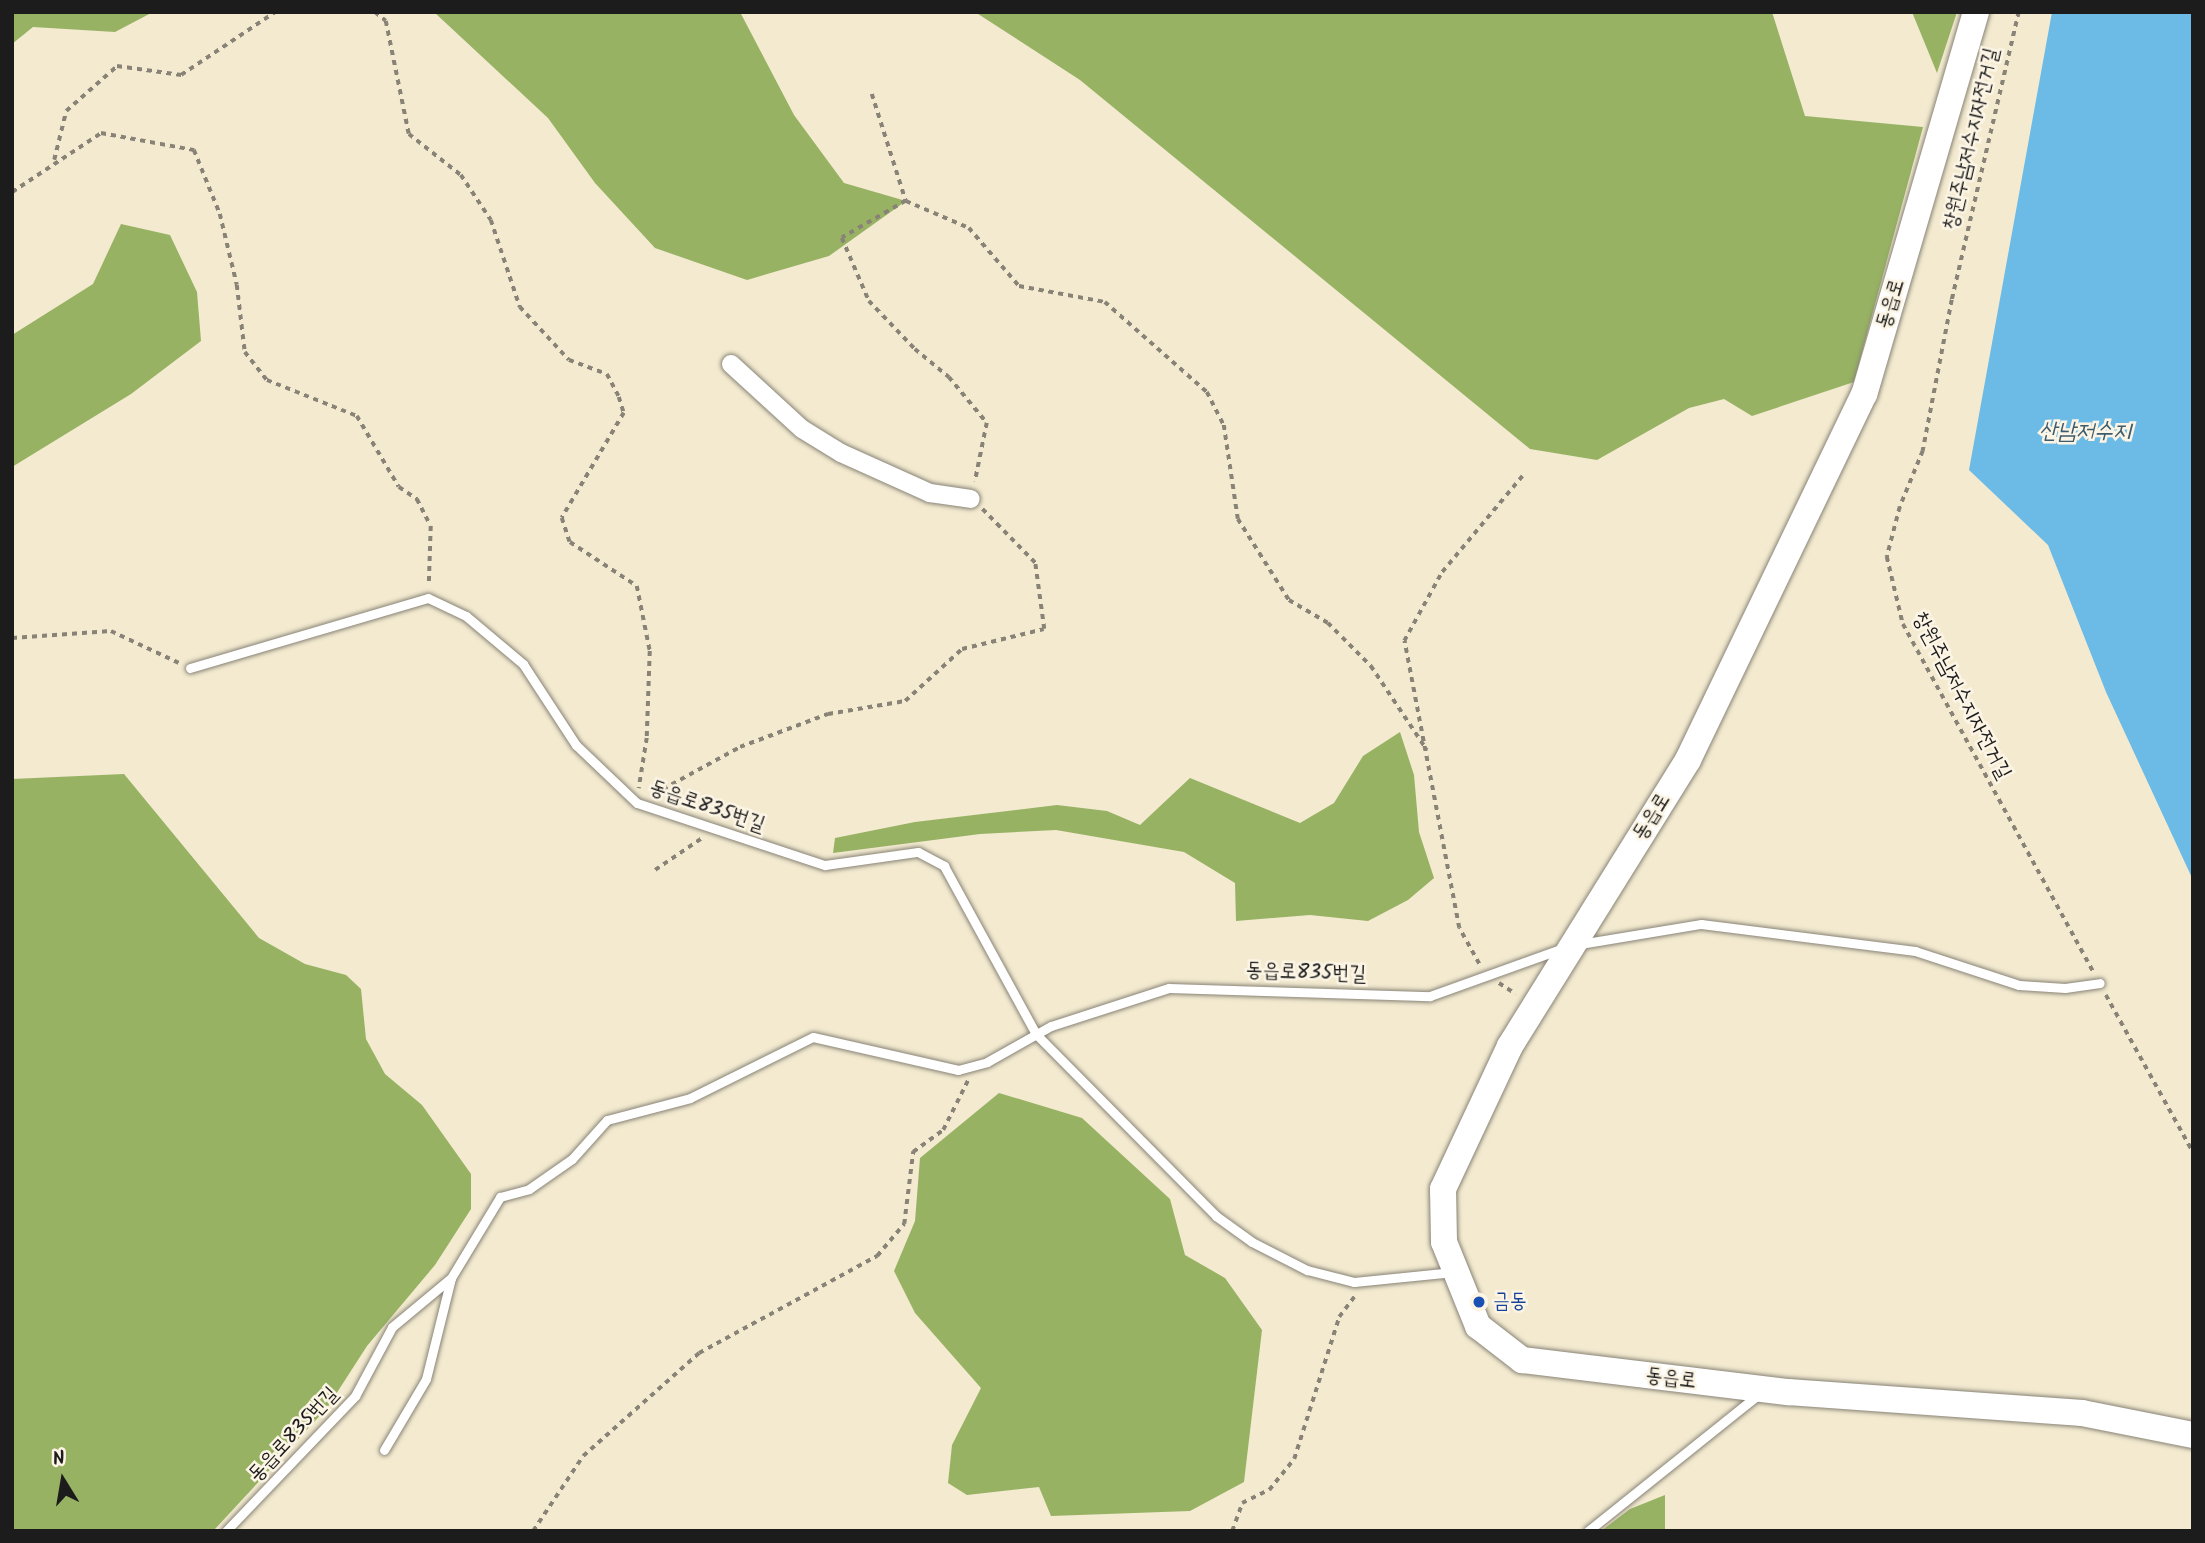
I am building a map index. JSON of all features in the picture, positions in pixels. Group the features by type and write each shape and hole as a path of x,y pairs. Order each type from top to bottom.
{"street":[{"name":"동읍로","path":"1976,12 1864,394 1688,760 1510,1046 1443,1189 1444,1242 1478,1326 1522,1360 1765,1390 2082,1413 2193,1435"},
{"path":"731,364 802,429 841,453 930,493 971,499"}],"lane":[{"name":"동읍로835번길","path":"428,598 466,615 523,664 576,745 637,803 825,864 918,852 944,866 1037,1034 1216,1216 1252,1242 1307,1270 1354,1282 1456,1272"},
{"path":"190,668 428,598"},
{"name":"동읍로835번길","path":"226,1531 355,1396 392,1328 451,1278 500,1197 529,1189 572,1158 607,1121 690,1098 813,1037 958,1070 975,1065 1037,1034 1169,988 1430,996 1573,945 1630,932 1700,924 1915,951 2019,985 2065,988 2100,983"},
{"path":"384,1450 426,1379 451,1278"},
{"path":"1588,1531 1765,1390"}],"path":[{"path":"54,162 66,111 117,66 181,75 275,12"},
{"path":"374,12 386,21 409,134 461,175 491,220 520,307 569,360 607,374 619,397 624,413 562,518 570,542 637,586 650,651 647,738 637,803"},
{"name":"창원주남저수지자전거길","path":"2019,12 1973,205 1923,451 1900,507 1887,557 1896,606 1910,638 2193,1152"},
{"path":"872,94 906,201 969,228 1019,286 1105,302 1207,392 1224,425 1238,519 1289,600 1328,623 1371,666 1427,750"},
{"path":"12,192 101,133 194,150 220,214 237,285 245,352 267,380 357,416 399,487 417,499 431,526 428,598"},
{"path":"637,803 740,747 828,714 905,701 962,649 1044,629 1035,563 971,499 987,423 949,377 915,349 869,301 842,238 906,201"},
{"path":"1524,474 1442,572 1404,641 1410,688 1427,750 1459,928 1486,975 1535,1006"},
{"path":"12,638 111,631 190,668"},
{"path":"654,870 716,829"},
{"path":"533,1531 583,1456 699,1353 877,1256 904,1224 913,1152 943,1130 975,1065"},
{"path":"1232,1531 1242,1503 1269,1490 1294,1458 1339,1317 1367,1280"}],"green space":[{"path":"12,12 153,12 115,32 33,27 12,44"},
{"path":"434,12 740,12 794,115 844,183 906,201 829,256 747,280 655,248 595,183 548,118"},
{"path":"975,12 1772,12 1805,116 1923,127 1854,382 1752,416 1724,399 1689,408 1597,460 1530,449 1080,80"},
{"path":"1912,12 1957,12 1937,73"},
{"path":"121,224 170,235 197,292 201,341 131,394 12,467 12,335 93,284"},
{"path":"1400,732 1414,775 1419,832 1434,878 1408,900 1368,921 1310,915 1236,921 1235,883 1184,852 1056,830 980,834 833,853 835,838 915,822 1057,805 1107,811 1140,825 1190,778 1300,823 1334,803 1363,756"},
{"path":"124,774 259,938 305,964 346,975 361,989 366,1039 385,1074 422,1105 471,1174 471,1209 435,1265 367,1346 327,1408 215,1529 12,1531 12,779"},
{"path":"999,1093 1082,1118 1170,1199 1185,1255 1225,1278 1262,1330 1244,1482 1190,1511 1051,1516 1039,1487 967,1495 948,1483 952,1445 981,1388 915,1313 894,1271 915,1221 920,1158"},
{"path":"1665,1495 1665,1531 1601,1531 1630,1509"}],"water":[{"name":"산남저수지","path":"2052,12 2193,12 2193,880 2106,692 2048,545 1969,470"}],"place":[{"name":"금동","path":"1479,1302"}]}
